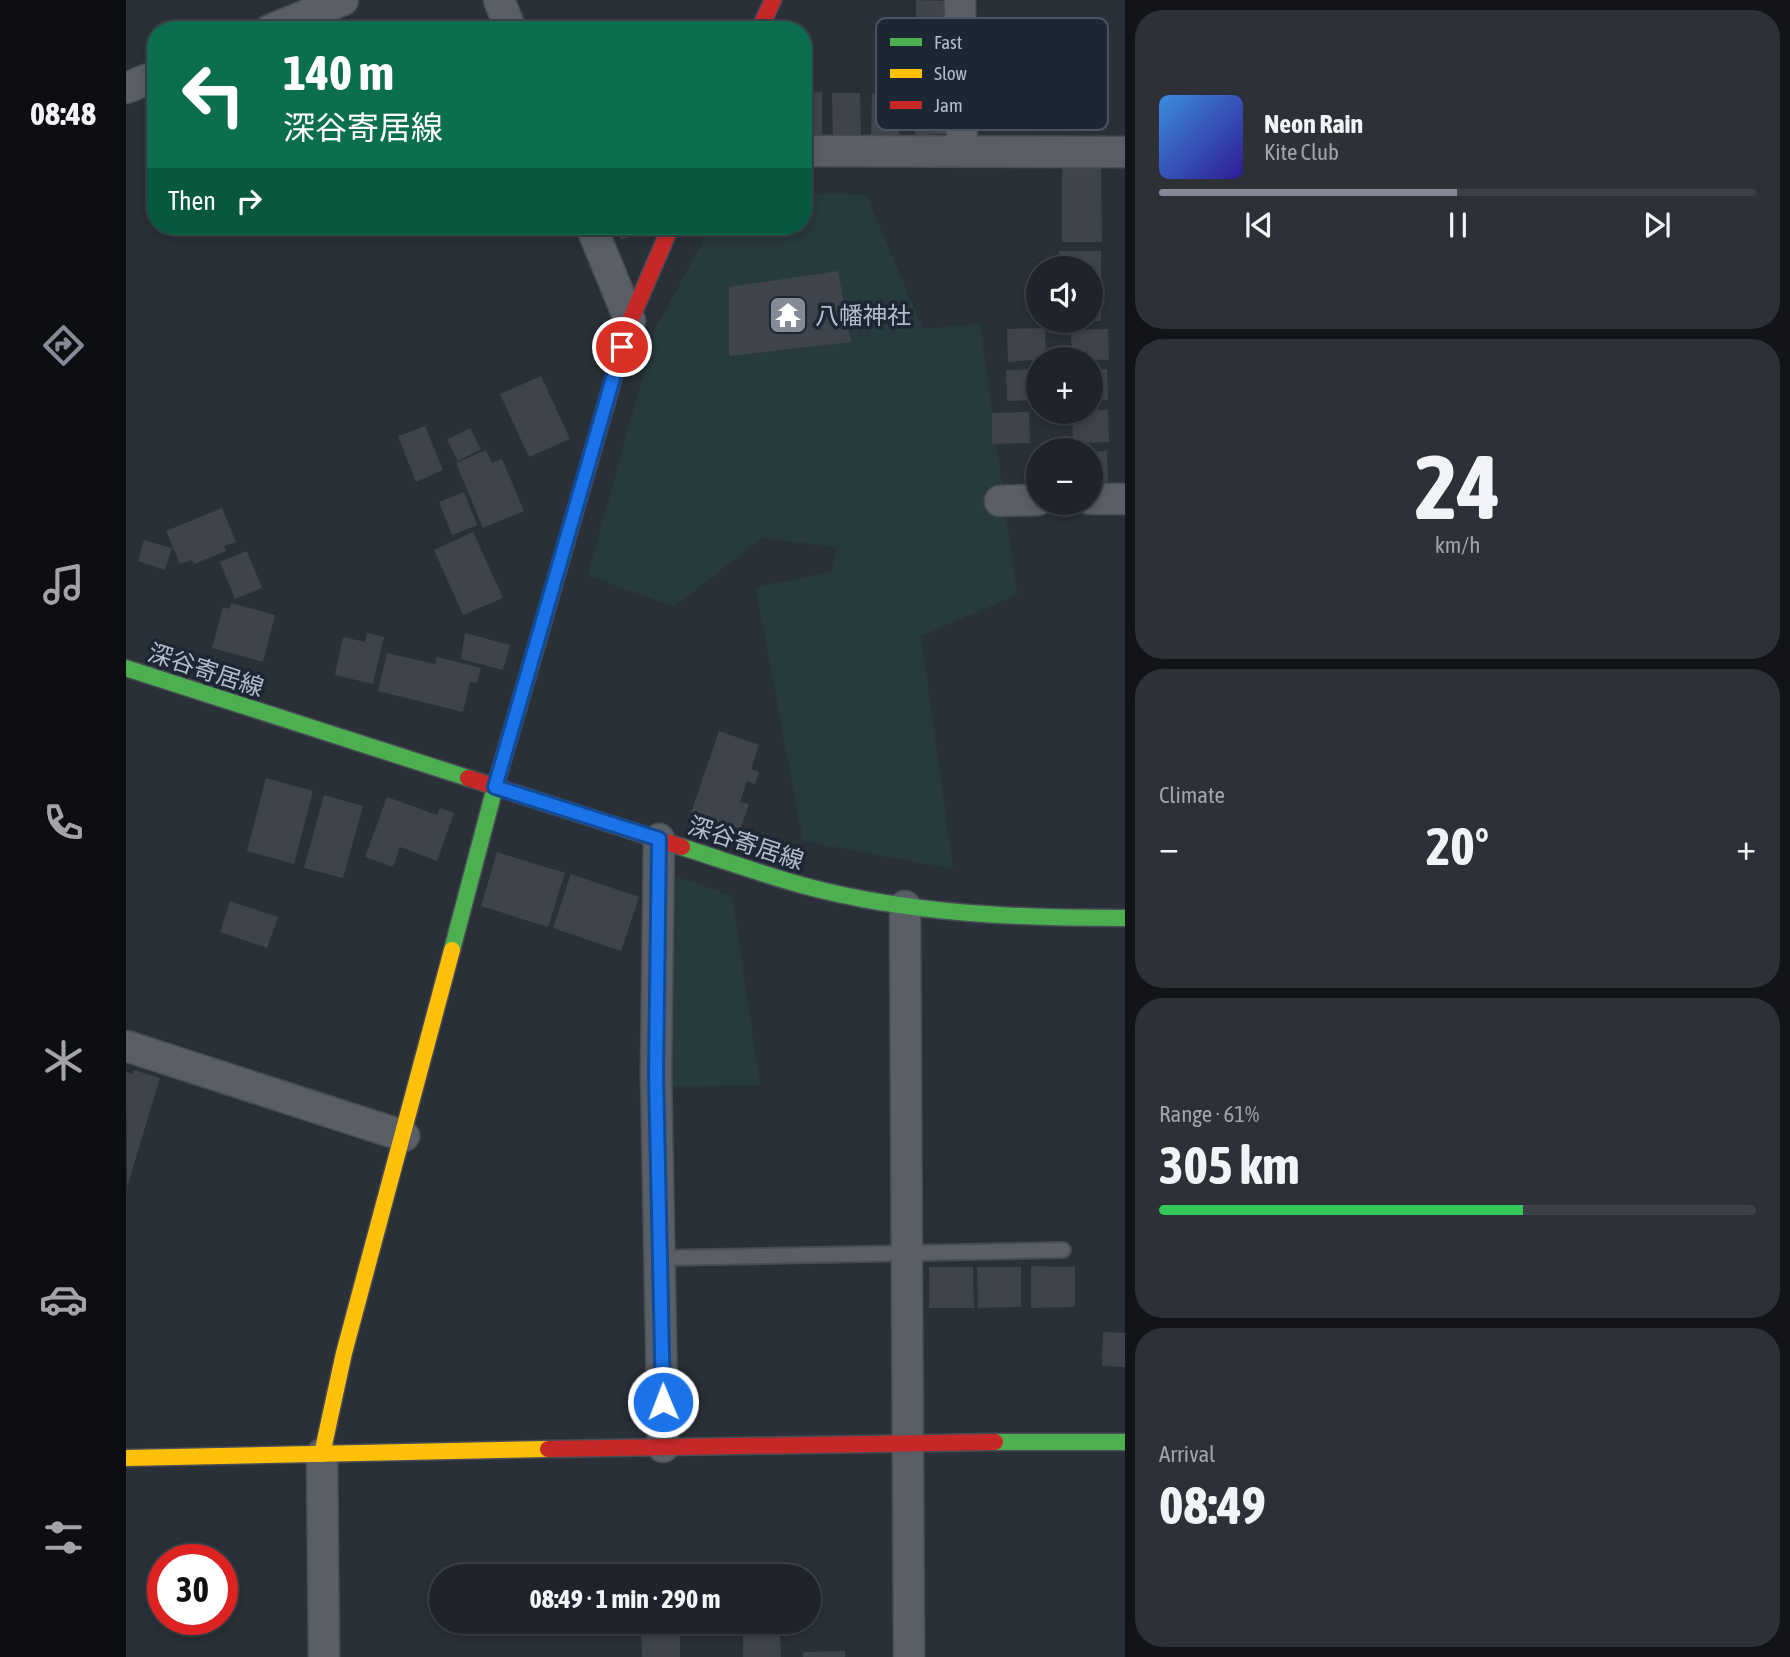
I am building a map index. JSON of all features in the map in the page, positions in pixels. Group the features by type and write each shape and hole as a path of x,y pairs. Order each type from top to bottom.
{"street":[{"path":"292,21 343,0"},
{"path":"499,0 507,21"},
{"path":"763,21 773,0"},
{"path":"960,0 960,18"},
{"path":"126,88 147,80"},
{"path":"962,130 962,151"},
{"path":"812,151 1125,152"},
{"path":"595,235 630,321"},
{"path":"324,1657 322,1454 344,1353 495,787 630,321 667,235"},
{"path":"1103,499 1125,499"},
{"path":"1000,501 1026,500"},
{"name":"深谷寄居線","path":"126,668 805,886 905,906 975,914 1125,918"},
{"path":"659,839 656,1073 663,1447"},
{"path":"905,906 909,1657"},
{"path":"126,1046 404,1136"},
{"path":"126,1458 909,1442 1125,1442"}],"lane":[{"path":"661,1258 1063,1250"}],"green space":[{"path":"812,193 866,195 923,329 980,324 1017,595 921,636 953,869 803,841 756,588 831,571 837,547 762,538 674,607 588,575 656,328 706,235 812,235"},
{"path":"669,874 732,896 760,1085 670,1086"}],"building":[{"path":"916,0 946,1 946,18 916,18"},
{"path":"822,92 822,136 812,136 812,93"},
{"path":"832,93 860,93 861,137 833,137"},
{"path":"872,94 876,94 876,130 899,130 899,136 871,136"},
{"path":"915,130 947,130 947,134 915,135"},
{"path":"1062,165 1101,165 1102,242 1062,242"},
{"path":"619,235 633,235 621,240"},
{"path":"1059,251 1101,251 1101,256 1059,256"},
{"name":"八幡神社","path":"838,271 851,342 729,356 729,287"},
{"path":"1026,328 1026,333 1045,333 1046,347 1026,347 1026,361 1008,362 1007,329"},
{"path":"1103,329 1108,329 1109,360 1103,360 1103,347 1072,347 1071,333 1103,333"},
{"path":"1026,369 1026,400 1007,401 1006,370"},
{"path":"1103,369 1107,369 1108,400 1103,400"},
{"path":"541,376 570,439 529,457 500,394"},
{"path":"1103,410 1108,410 1109,442 1103,442 1103,438 1073,438 1072,424 1103,424"},
{"path":"1026,412 1030,438 1026,438 1026,443 992,444 992,413"},
{"path":"425,426 443,470 416,482 398,436"},
{"path":"470,428 481,449 458,461 447,440"},
{"path":"486,450 492,463 502,459 524,511 483,528 456,463"},
{"path":"1103,451 1107,451 1108,482 1103,482"},
{"path":"464,492 477,525 452,535 439,502"},
{"path":"222,508 236,542 224,546 226,551 194,564 192,560 180,564 166,531"},
{"path":"473,532 503,598 463,615 434,550"},
{"path":"144,540 172,548 165,570 138,561"},
{"path":"247,551 262,588 235,599 220,562"},
{"path":"231,603 275,615 263,662 212,648 223,607 229,609"},
{"path":"367,633 384,637 373,684 335,675 343,637 365,642"},
{"path":"465,633 510,645 503,670 461,659"},
{"path":"387,653 435,664 437,657 481,668 477,683 470,682 463,712 378,691"},
{"path":"719,731 759,745 751,769 759,772 755,784 747,781 740,802 749,804 740,830 691,813"},
{"path":"266,778 313,791 294,864 247,851"},
{"path":"324,795 363,806 343,878 304,868"},
{"path":"387,797 437,815 440,808 454,813 437,861 400,847 393,867 365,857"},
{"path":"497,852 565,873 548,927 481,906"},
{"path":"571,874 639,897 621,951 553,928"},
{"path":"230,901 278,917 267,948 220,932"},
{"path":"134,1070 160,1078 127,1187 126,1072 133,1074"},
{"path":"1031,1266 1075,1267 1075,1307 1031,1308"},
{"path":"929,1267 973,1267 974,1308 929,1308"},
{"path":"977,1267 1021,1267 1021,1307 978,1308"},
{"path":"1103,1332 1125,1333 1125,1367 1102,1366"},
{"path":"641,1634 680,1634 680,1657 642,1657"},
{"path":"743,1634 780,1634 781,1657 743,1657"},
{"path":"845,1651 845,1657 803,1657 803,1652"}],"traffic: fast":[{"path":"452,950 495,787 538,640"},
{"path":"126,668 468,778"},
{"path":"682,847 805,886 884,903 1004,915 1125,918"},
{"path":"995,1442 1125,1442"}],"traffic: slow":[{"path":"322,1454 344,1353 452,950"},
{"path":"126,1458 548,1449"}],"traffic: jam":[{"path":"763,21 773,0"},
{"path":"538,640 630,321 667,235"},
{"path":"468,778 682,847"},
{"path":"548,1449 995,1442"}],"place":[{"name":"八幡神社","path":"788,315"}],"route":[{"path":"622,347 495,787 659,839 656,1073 663,1402"}]}
